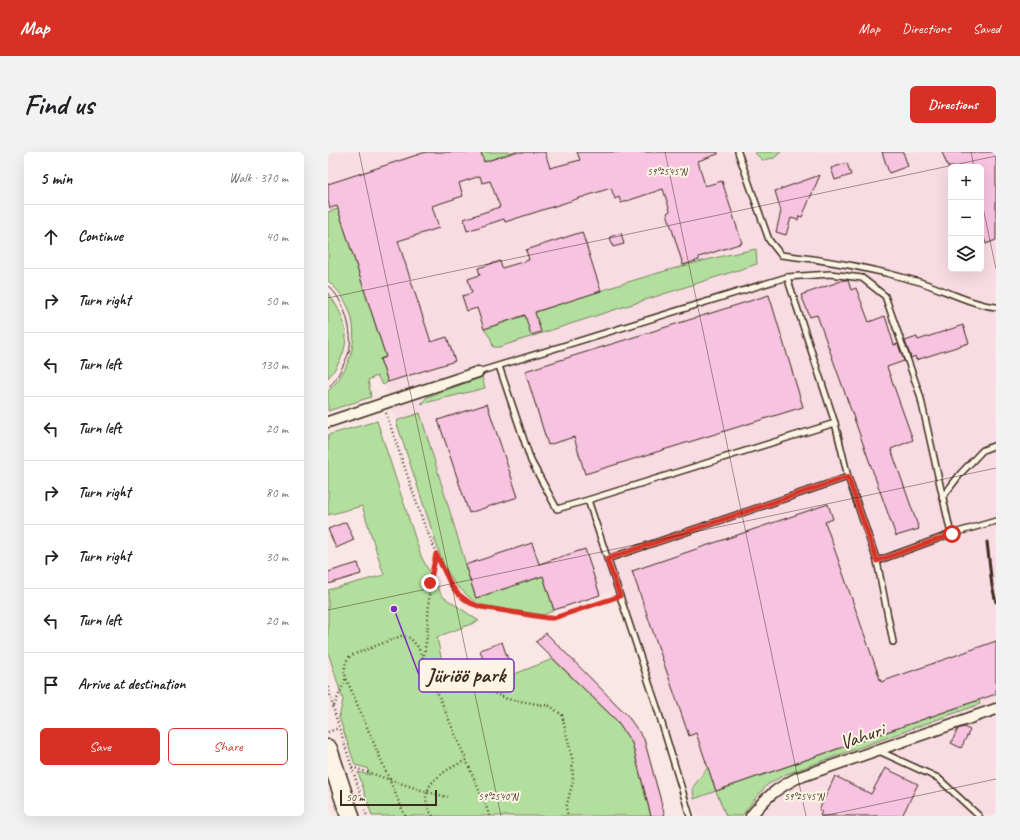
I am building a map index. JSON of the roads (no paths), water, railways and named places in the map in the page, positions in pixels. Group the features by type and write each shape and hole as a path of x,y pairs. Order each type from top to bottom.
{"highway":[{"path":"328,749 358,812"}],"street":[{"path":"328,422 478,372"},
{"name":"Vahuri","path":"751,816 769,795 782,785 797,778 996,709"}],"lane":[{"path":"738,152 769,240 781,255 848,264 893,274 985,306 996,307"},
{"path":"478,372 787,277 830,274 862,278 885,296 920,396 942,498 952,534"},
{"path":"787,277 835,423 848,477 877,561 893,642"},
{"path":"499,366 530,461 557,509 835,423"},
{"path":"942,498 961,473 983,450 996,446"},
{"path":"607,559 848,477"},
{"path":"588,500 656,704 690,816"},
{"path":"877,561 952,534 996,521"},
{"path":"877,750 938,778 979,816"}],"tram line":[{"path":"328,286 334,292 343,307 349,326 350,335 349,352 334,382 328,387"}],"railway":[{"path":"987,542 992,586 996,602"}],"place":[{"name":"Jüriöö park","path":"394,609"}]}
